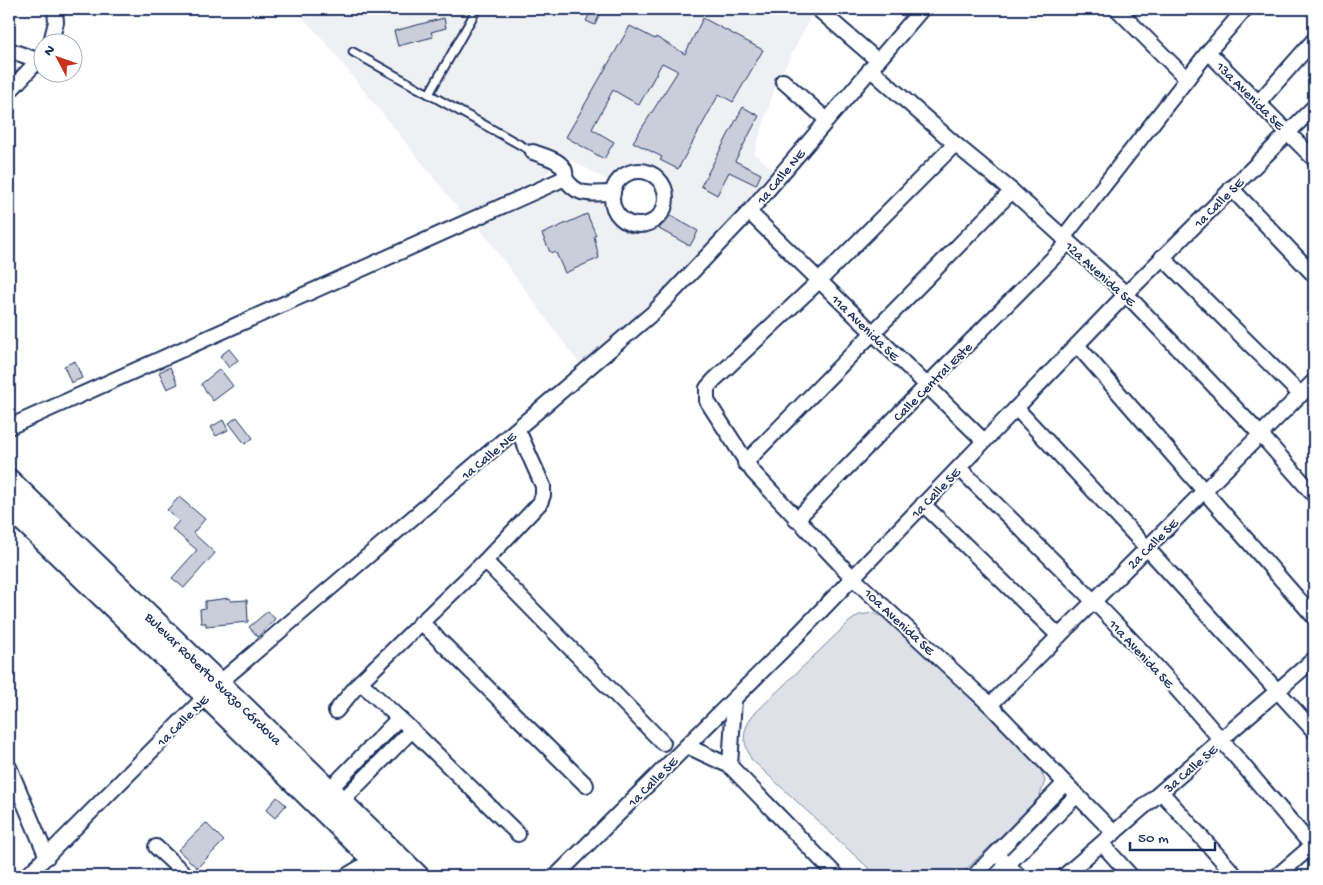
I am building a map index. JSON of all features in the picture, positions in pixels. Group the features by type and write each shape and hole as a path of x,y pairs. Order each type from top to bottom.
{"main road":[{"name":"Bulevar Roberto Suazo Córdova","path":"9,480 390,876"},
{"name":"Bulevar Roberto Suazo Córdova","path":"9,507 212,689 336,796 418,876"}],"street":[{"path":"54,32 56,22 55,9"},
{"name":"1a Calle NE","path":"28,876 212,689 518,430 654,312 749,212 922,9"},
{"path":"1118,9 1187,79"},
{"name":"Calle Central Este","path":"796,520 1065,241 1187,79 1245,9"},
{"name":"12a Avenida SE","path":"827,12 874,65 955,144 1012,192 1126,294 1260,435 1314,495"},
{"path":"1259,102 1314,40"},
{"path":"9,50 32,56"},
{"name":"13a Avenida SE","path":"1208,52 1314,159"},
{"path":"9,92 32,68"},
{"path":"783,81 827,120"},
{"name":"1a Calle SE","path":"556,876 853,578 1126,294 1314,107"},
{"path":"819,281 955,144"},
{"path":"534,152 564,167 565,178 572,188 580,192 613,193"},
{"path":"9,427 565,178"},
{"path":"1231,188 1314,275"},
{"path":"745,463 1012,192"},
{"name":"11a Avenida SE","path":"749,212 984,441"},
{"path":"1162,258 1301,395"},
{"name":"10a Avenida SE","path":"819,281 714,380 707,388 707,401 745,463 796,520 853,578 990,704 1114,833"},
{"path":"1077,345 1314,617"},
{"name":"2a Calle SE","path":"990,704 1314,381"},
{"path":"1016,408 1148,548 1314,731"},
{"path":"336,711 360,682 484,561 540,503 543,495 543,486 518,430"},
{"name":"11a Avenida SE","path":"959,468 1094,601 1164,675 1314,846"},
{"path":"923,504 1059,636"},
{"path":"484,561 662,743"},
{"path":"422,622 586,786"},
{"name":"3a Calle SE","path":"1064,876 1162,793 1314,659"},
{"path":"360,682 518,834"},
{"path":"730,766 734,699"},
{"path":"336,796 399,718"},
{"path":"336,796 412,730"},
{"path":"687,746 730,766 837,876"},
{"path":"9,767 47,857"},
{"path":"974,876 1065,783"},
{"path":"1162,793 1236,876"},
{"path":"996,876 1077,795"},
{"path":"1102,844 1131,876"},
{"path":"1278,876 1314,846"},
{"path":"156,847 188,876"},
{"path":"996,853 1019,876"},
{"path":"346,876 373,860"}],"lane":[{"path":"429,94 477,9"},
{"path":"354,52 534,152"}],"shaded area":[{"path":"294,9 815,9 776,84 754,154 776,171 715,240 653,303 580,365 479,227 571,184 605,199 612,217 621,225 634,229 648,230 669,212 671,196 667,180 657,172 643,166 629,166 618,173 610,182 561,154 547,174 463,214 320,36"},
{"path":"873,613 887,618 1038,763 1045,781 1038,801 959,876 877,876 751,759 746,747 744,737 752,716 849,622 859,615"}],"building":[{"path":"592,9 602,9 595,25 586,21"},
{"path":"444,18 446,28 431,32 433,37 398,46 394,31"},
{"path":"703,18 763,50 733,102 719,94 678,169 660,160 662,157 633,142 678,71 662,63 639,105 613,90 592,129 614,142 604,159 566,137 630,26 655,39 656,37 685,54"},
{"path":"743,107 759,116 735,161 761,174 756,185 729,172 717,195 701,186"},
{"path":"587,214 596,235 594,236 599,258 565,273 556,253 550,252 542,234"},
{"path":"669,215 698,231 690,246 659,229"},
{"path":"229,349 238,360 229,368 220,356"},
{"path":"75,361 82,378 71,383 64,366"},
{"path":"170,367 178,384 167,389 159,372"},
{"path":"220,369 233,386 213,401 201,384"},
{"path":"237,417 253,438 245,444 229,423"},
{"path":"223,420 228,430 216,436 211,427"},
{"path":"179,497 205,519 193,533 215,553 184,588 172,578 197,550 172,529 179,521 167,510"},
{"path":"230,598 231,601 247,600 248,622 206,626 206,623 201,623 200,609 205,608 205,601"},
{"path":"268,611 275,619 258,637 249,627"},
{"path":"277,797 286,805 275,818 266,810"},
{"path":"206,823 224,841 197,868 178,850"}]}
